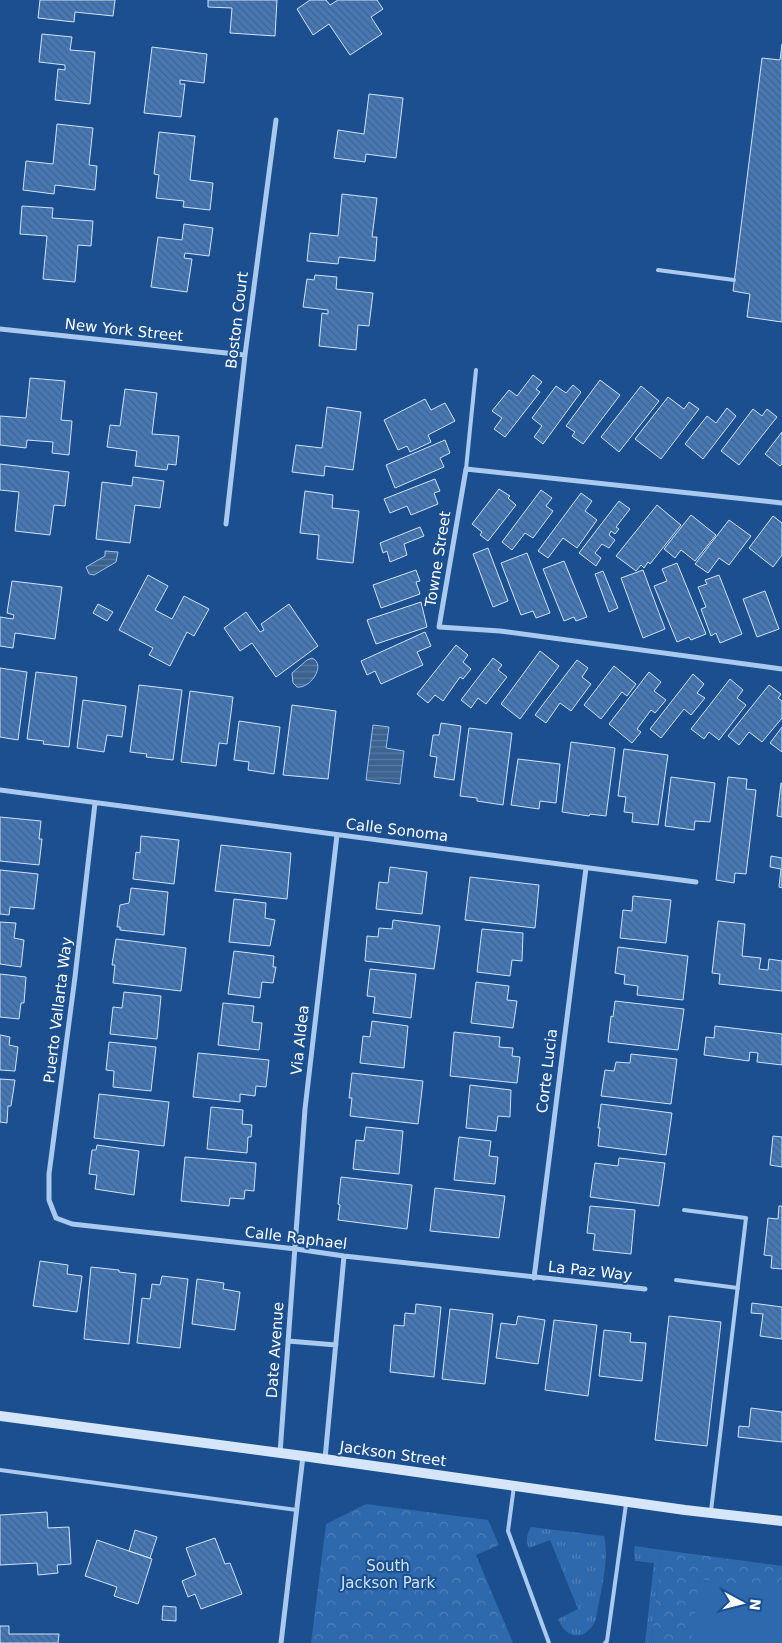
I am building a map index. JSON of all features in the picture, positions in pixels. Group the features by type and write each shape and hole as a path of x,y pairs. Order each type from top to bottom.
{"main road":[{"name":"Jackson Street","path":"0,1416 782,1522"}],"street":[{"name":"Boston Court","path":"226,524 245,355 276,120"},
{"name":"New York Street","path":"0,329 245,355"},
{"path":"466,468 782,503"},
{"name":"Towne Street","path":"466,468 440,627 500,631 782,669"},
{"name":"Calle Sonoma","path":"0,790 696,882"},
{"name":"Puerto Vallarta Way","path":"56,1218 49,1200 49,1174 96,803"},
{"name":"Via Aldea","path":"296,1250 305,1110 337,835"},
{"name":"Corte Lucia","path":"534,1278 586,868"},
{"name":"Calle Raphael","path":"56,1218 72,1224 534,1278"},
{"name":"Date Avenue","path":"280,1453 296,1250"},
{"path":"325,1459 344,1256"},
{"name":"La Paz Way","path":"534,1278 645,1289"},
{"path":"288,1341 336,1345"},
{"path":"281,1643 303,1456"}],"lane":[{"path":"658,270 734,280"},
{"path":"466,468 476,370"},
{"path":"684,1210 746,1218 711,1513"},
{"path":"676,1280 738,1288"},
{"path":"0,1470 297,1510"},
{"path":"514,1486 508,1531 549,1643"},
{"path":"605,1643 607,1641 626,1502"}],"green space":[{"name":"South Jackson Park","path":"366,1504 488,1520 499,1545 476,1555 513,1643 311,1643 326,1524"},
{"path":"531,1527 604,1536 606,1556 602,1588 596,1619 588,1631 577,1636 572,1634 566,1631 558,1619 578,1609 550,1540 529,1548 527,1537"},
{"path":"635,1546 662,1550 651,1643 645,1643 654,1563 635,1561"},
{"path":"662,1550 782,1566 782,1643 651,1643"},
{"path":"699,1579 782,1591 782,1643 691,1643"}],"shaded area":[{"path":"105,551 118,552 116,562 94,575 89,574 86,567 105,556"},
{"path":"312,658 318,666 315,676 307,684 297,687 293,683 292,673"},
{"path":"373,725 389,727 386,748 404,751 400,784 366,780"}],"building":[{"path":"40,0 115,0 113,16 75,12 74,22 38,18"},
{"path":"208,0 277,0 275,36 230,33 232,8 208,7"},
{"path":"310,0 326,0 330,5 338,0 377,0 383,9 371,17 382,34 350,55 329,24 313,35 297,9"},
{"path":"42,34 72,37 70,50 95,52 90,104 55,100 58,69 65,70 65,65 39,62"},
{"path":"782,44 782,322 747,317 750,294 733,291 762,58 780,60"},
{"path":"152,47 207,54 204,83 180,80 180,84 185,84 181,117 144,113"},
{"path":"369,94 403,98 396,158 366,154 365,162 334,158 338,130 364,134"},
{"path":"57,124 93,128 89,165 97,166 95,190 55,185 54,194 23,190 26,161 53,164"},
{"path":"159,132 195,136 190,180 213,183 210,210 183,207 184,201 156,198 159,175 154,174"},
{"path":"342,194 377,198 372,237 377,237 375,261 339,257 338,264 307,261 310,233 338,236"},
{"path":"22,206 53,208 52,218 93,221 91,246 78,245 75,282 43,279 47,236 20,234"},
{"path":"184,224 213,228 209,256 185,253 184,258 192,259 187,292 151,287 158,237 182,240"},
{"path":"315,275 337,277 336,289 373,293 369,326 358,325 356,350 319,346 322,313 328,314 328,310 303,307 307,279 314,280"},
{"path":"533,375 542,382 536,389 540,392 505,437 494,429 502,418 492,411 509,390 517,396"},
{"path":"30,378 65,381 61,420 72,421 69,455 52,453 53,442 27,440 26,448 0,445 0,416 26,418"},
{"path":"600,380 620,395 583,444 572,436 575,432 566,426"},
{"path":"573,385 581,392 543,444 534,437 542,426 532,418 556,386 566,393"},
{"path":"641,386 659,401 619,452 601,437"},
{"path":"125,389 157,393 152,434 179,436 176,465 168,464 167,470 135,466 137,451 107,447 110,425 120,426"},
{"path":"668,397 684,409 689,402 699,409 661,459 635,439"},
{"path":"425,399 431,410 445,403 455,421 428,435 431,442 410,452 407,446 398,450 384,420"},
{"path":"327,407 361,412 353,470 325,466 324,476 292,472 296,445 322,448"},
{"path":"727,408 736,416 703,459 685,444 707,416 716,423"},
{"path":"753,409 762,416 767,409 777,417 739,465 721,451"},
{"path":"782,432 782,464 780,466 765,454"},
{"path":"445,440 450,453 440,458 444,467 395,488 386,465"},
{"path":"0,464 69,472 65,506 54,505 50,535 15,531 19,492 0,490"},
{"path":"133,477 164,481 160,508 135,505 130,543 96,539 102,482 132,486"},
{"path":"435,479 440,491 434,493 438,504 411,515 407,506 390,513 384,499"},
{"path":"499,489 510,496 508,498 516,505 488,541 480,535 482,532 472,524"},
{"path":"541,490 552,498 546,506 553,511 533,538 525,533 512,550 502,542"},
{"path":"305,491 333,495 332,508 359,511 353,563 317,559 319,535 300,533"},
{"path":"581,493 592,501 585,511 597,520 577,548 563,538 548,558 538,551"},
{"path":"619,501 630,509 616,527 619,529 615,534 611,531 609,535 615,540 609,548 602,544 595,553 601,558 596,566 579,553"},
{"path":"657,505 681,525 650,564 648,562 644,568 641,565 636,571 616,556"},
{"path":"691,515 716,535 695,561 681,550 675,558 664,549"},
{"path":"773,516 782,523 782,555 773,567 749,548"},
{"path":"729,520 751,536 729,565 719,558 708,573 695,564"},
{"path":"420,527 424,536 404,544 407,555 390,562 387,551 383,553 380,543"},
{"path":"488,548 508,601 493,607 473,554"},
{"path":"527,553 550,613 536,618 533,611 521,615 501,563"},
{"path":"564,561 587,617 576,621 574,617 564,621 543,569"},
{"path":"677,563 706,634 691,640 689,637 677,642 654,586 667,581 662,569"},
{"path":"416,570 420,581 416,582 420,594 381,608 373,585"},
{"path":"643,570 665,629 643,638 621,578"},
{"path":"603,571 618,608 609,612 595,574"},
{"path":"148,575 168,586 155,610 172,619 184,596 209,609 194,636 187,632 170,666 149,655 153,648 119,630"},
{"path":"719,575 742,634 720,643 716,633 711,636 701,609 706,607 698,587 707,584 705,580"},
{"path":"12,581 62,587 55,639 15,633 13,648 0,646 0,617 13,619 14,615 7,613"},
{"path":"765,591 779,629 757,637 743,599"},
{"path":"421,602 427,627 376,644 367,620"},
{"path":"98,604 113,612 107,621 93,613"},
{"path":"289,604 318,646 276,677 252,643 240,651 224,628 246,612 260,632 264,630 261,624"},
{"path":"425,632 431,646 417,652 423,665 381,684 375,671 367,675 361,661"},
{"path":"456,645 468,655 463,662 471,669 463,679 460,677 443,701 435,695 428,703 417,694"},
{"path":"540,651 559,666 520,719 501,704"},
{"path":"493,658 502,665 498,670 507,677 486,704 478,698 471,708 461,700"},
{"path":"577,660 588,668 582,677 591,684 571,711 560,703 546,723 535,715"},
{"path":"614,666 636,684 627,696 622,692 601,719 584,705"},
{"path":"0,668 27,672 18,740 0,737"},
{"path":"36,672 77,677 69,747 43,744 44,741 27,739"},
{"path":"649,672 661,682 654,691 666,700 655,713 651,710 637,729 641,732 632,743 609,724"},
{"path":"693,674 704,684 697,693 705,698 691,715 684,709 661,738 650,729"},
{"path":"730,679 743,690 737,698 746,705 719,740 709,732 704,739 691,729"},
{"path":"139,685 182,690 173,760 146,757 147,754 130,752"},
{"path":"769,685 781,694 778,698 782,701 782,718 762,742 749,732 739,745 728,736"},
{"path":"190,691 233,697 227,744 219,743 216,766 181,762"},
{"path":"83,700 126,706 122,737 107,735 104,752 77,748"},
{"path":"292,705 336,711 328,779 283,775"},
{"path":"239,721 280,727 274,774 248,770 249,762 234,760"},
{"path":"441,723 461,726 454,780 434,777 437,757 430,756 433,735 439,735"},
{"path":"782,727 782,752 770,743"},
{"path":"469,728 512,733 503,805 477,801 477,798 460,796"},
{"path":"571,742 615,748 606,816 590,814 589,816 562,812"},
{"path":"624,749 668,755 658,825 632,822 633,813 624,812 626,797 618,796"},
{"path":"518,759 560,764 556,803 540,801 539,809 511,805"},
{"path":"671,777 715,783 710,822 695,821 694,830 665,826"},
{"path":"728,777 747,779 746,789 756,790 746,874 735,873 734,883 716,880"},
{"path":"782,783 782,817 777,816"},
{"path":"0,817 41,821 39,839 42,839 39,865 0,861"},
{"path":"141,836 179,840 174,884 133,879 136,852 140,853"},
{"path":"221,845 291,853 287,899 215,891"},
{"path":"771,856 782,858 782,888 779,887 781,869 770,867"},
{"path":"390,867 427,872 422,914 376,909 379,882 388,883"},
{"path":"0,870 38,874 34,909 10,907 9,915 0,914"},
{"path":"470,877 539,885 535,928 465,920"},
{"path":"131,888 168,892 164,935 120,930 120,927 117,927 120,905 129,903"},
{"path":"633,896 671,900 666,943 620,938 623,910 632,911"},
{"path":"234,899 266,903 265,918 275,920 270,946 229,942"},
{"path":"393,920 440,926 434,969 365,961 367,936 378,937 379,928 392,929"},
{"path":"718,921 745,924 742,956 761,958 759,969 768,970 769,959 782,961 782,991 719,984 720,974 712,973"},
{"path":"0,922 16,923 14,938 24,940 21,967 0,964"},
{"path":"482,929 523,933 522,961 512,960 510,976 477,972"},
{"path":"116,939 186,948 181,991 113,983 115,965 112,965"},
{"path":"618,947 688,956 683,1000 637,995 638,986 624,984 625,975 615,973"},
{"path":"234,951 274,956 273,967 276,967 273,983 262,982 260,998 228,994"},
{"path":"370,969 416,974 411,1018 373,1013 375,997 367,996"},
{"path":"0,974 26,977 24,1003 21,1003 19,1019 0,1017"},
{"path":"476,982 509,986 507,1000 517,1001 513,1028 471,1023"},
{"path":"124,992 161,996 157,1039 110,1034 113,1007 122,1008"},
{"path":"615,1001 684,1009 678,1050 608,1042"},
{"path":"223,1003 254,1006 252,1022 262,1023 259,1050 218,1045"},
{"path":"372,1021 408,1026 404,1068 360,1063 363,1036 370,1037"},
{"path":"715,1026 782,1034 782,1065 757,1062 758,1053 750,1052 749,1061 704,1055 706,1037 714,1038"},
{"path":"454,1032 500,1037 499,1047 513,1048 512,1056 520,1057 517,1083 450,1076"},
{"path":"0,1035 10,1037 9,1045 18,1047 15,1071 0,1070"},
{"path":"109,1042 156,1047 151,1091 113,1087 114,1071 106,1070"},
{"path":"198,1053 269,1060 266,1087 256,1086 255,1096 240,1094 240,1102 193,1097"},
{"path":"631,1054 677,1059 671,1104 601,1096 605,1070 614,1071 616,1062 630,1063"},
{"path":"352,1073 423,1081 418,1124 350,1116 352,1098 349,1098"},
{"path":"0,1079 15,1080 11,1106 8,1106 7,1123 0,1122"},
{"path":"470,1085 511,1090 510,1117 498,1116 496,1131 466,1128"},
{"path":"99,1094 169,1102 164,1146 94,1138"},
{"path":"601,1104 672,1113 666,1155 598,1146"},
{"path":"211,1107 243,1110 242,1124 252,1125 251,1137 248,1137 247,1153 207,1149"},
{"path":"366,1127 403,1131 399,1174 353,1169 356,1140 364,1141"},
{"path":"773,1136 782,1137 782,1167 770,1165"},
{"path":"459,1137 491,1141 489,1156 498,1157 495,1184 454,1180"},
{"path":"97,1145 139,1151 134,1195 95,1189 97,1175 89,1174 92,1150 96,1150"},
{"path":"185,1157 256,1163 254,1191 245,1190 244,1199 230,1198 229,1206 181,1201"},
{"path":"619,1158 665,1163 659,1206 590,1197 595,1163 618,1166"},
{"path":"341,1177 412,1185 407,1229 338,1220"},
{"path":"435,1188 505,1196 499,1238 430,1231"},
{"path":"590,1206 635,1210 631,1254 593,1250 595,1234 587,1233"},
{"path":"779,1206 782,1206 782,1269 771,1268 772,1256 764,1255 768,1218 778,1219"},
{"path":"40,1261 68,1265 67,1274 82,1276 77,1312 33,1306"},
{"path":"91,1267 136,1274 129,1344 84,1339"},
{"path":"162,1276 188,1279 180,1348 137,1343 142,1298 150,1299 152,1284 160,1285"},
{"path":"197,1279 224,1283 223,1289 240,1292 235,1330 192,1324"},
{"path":"752,1303 782,1307 782,1339 760,1336 763,1314 751,1313"},
{"path":"416,1304 441,1307 434,1377 390,1372 394,1325 404,1326 405,1313 415,1314"},
{"path":"450,1309 493,1314 485,1384 442,1379"},
{"path":"518,1316 545,1320 538,1364 496,1358 501,1323 516,1325"},
{"path":"669,1316 721,1322 707,1446 655,1440"},
{"path":"554,1320 597,1325 588,1396 545,1390"},
{"path":"604,1330 631,1333 630,1342 646,1343 642,1381 599,1376"},
{"path":"751,1408 782,1412 782,1442 738,1437 739,1426 749,1427"},
{"path":"47,1512 48,1528 69,1527 71,1564 57,1565 58,1573 38,1575 37,1563 0,1565 0,1515"},
{"path":"135,1530 157,1537 150,1558 129,1551"},
{"path":"215,1538 225,1564 230,1563 242,1594 201,1609 195,1594 188,1597 182,1581 196,1575 186,1548"},
{"path":"97,1540 152,1559 138,1604 114,1596 117,1587 85,1576"},
{"path":"163,1606 176,1607 176,1621 162,1620"},
{"path":"0,1626 9,1626 9,1634 59,1634 58,1643 0,1643"}]}
